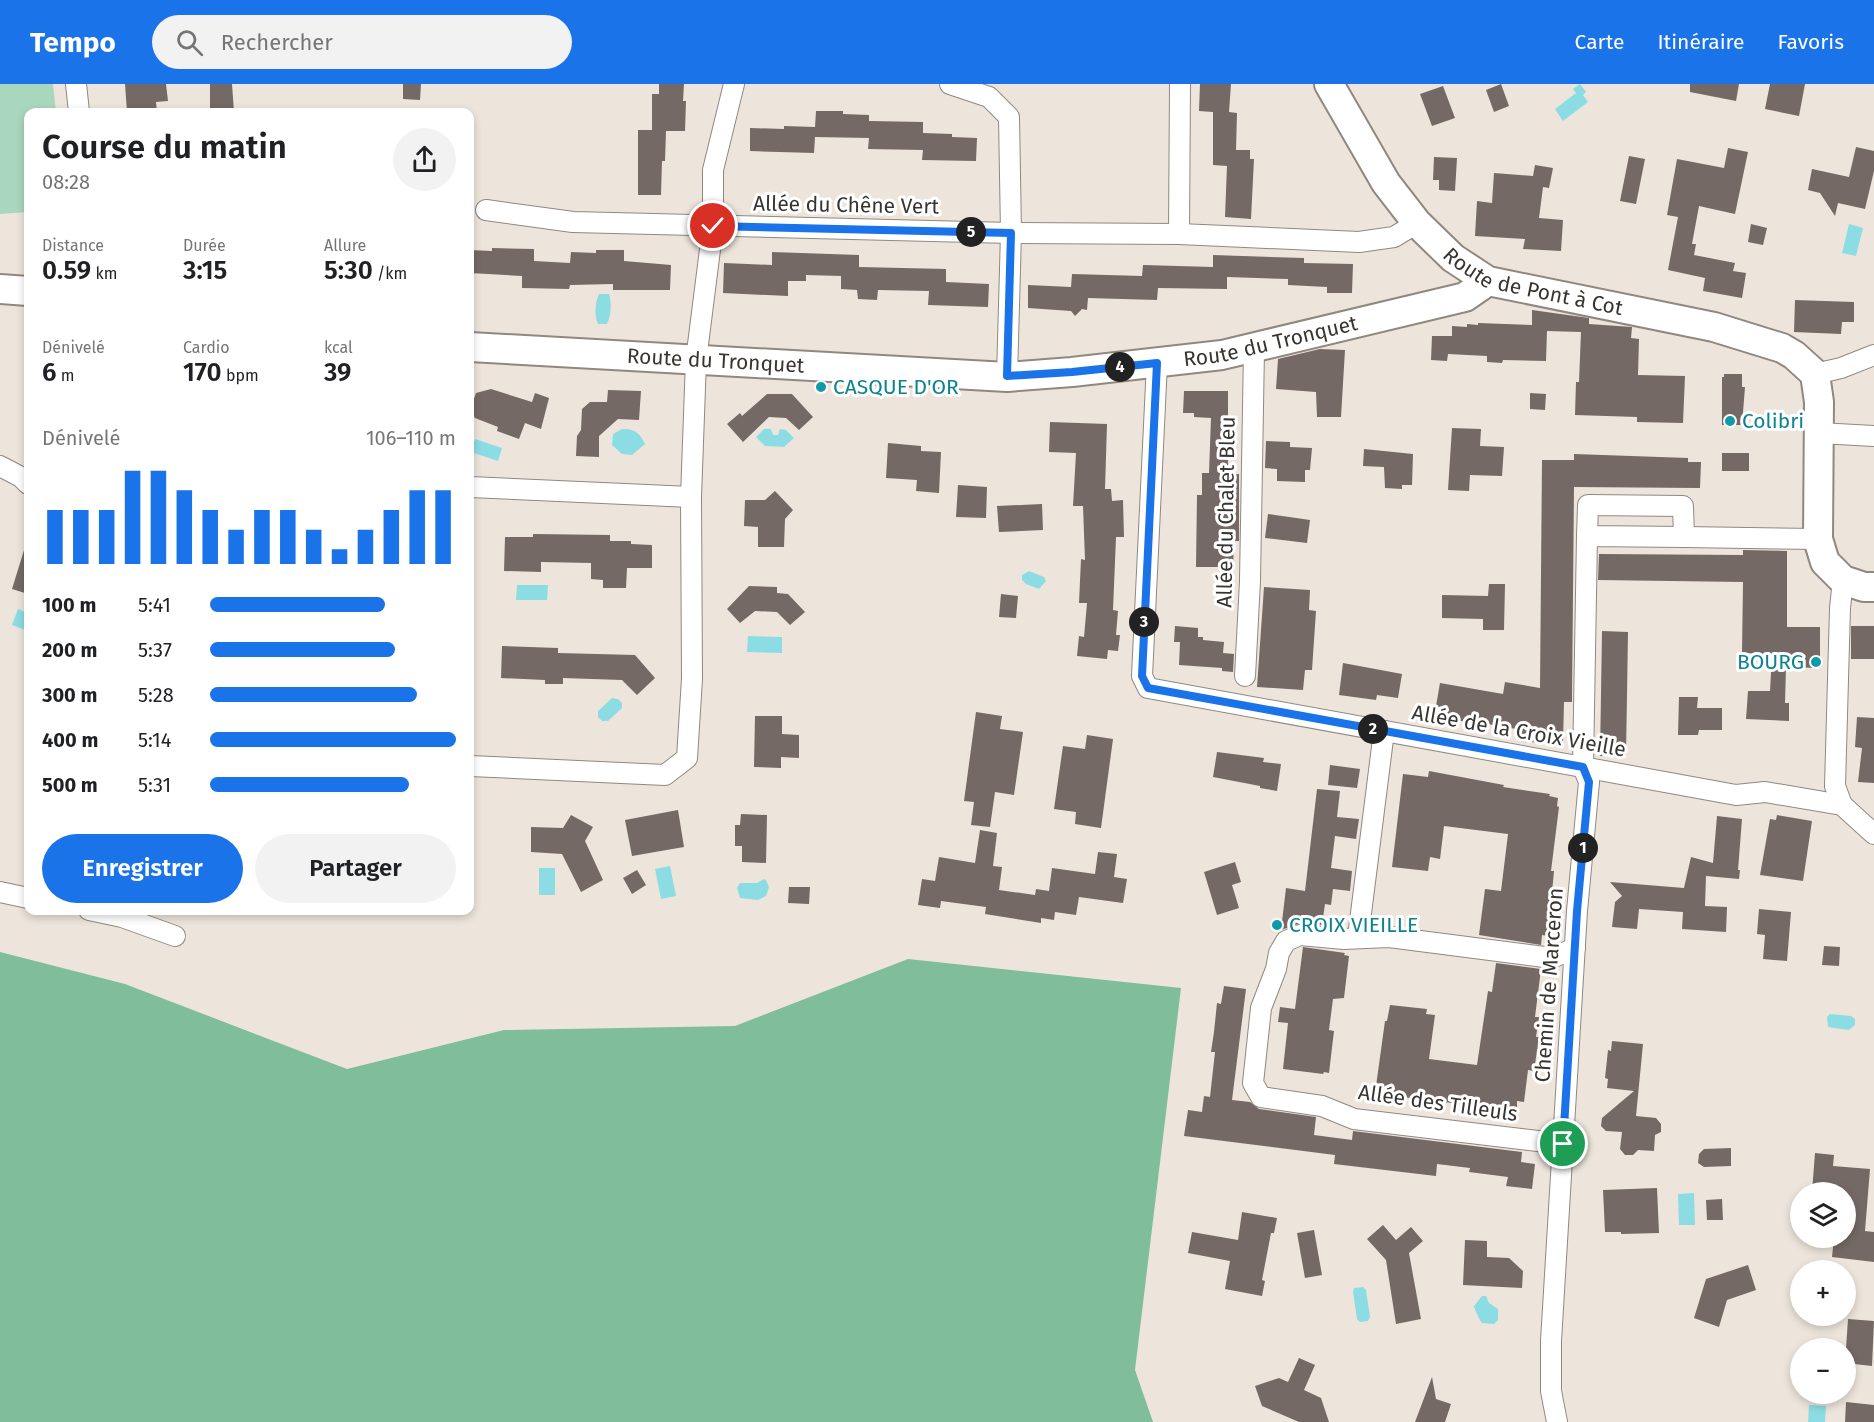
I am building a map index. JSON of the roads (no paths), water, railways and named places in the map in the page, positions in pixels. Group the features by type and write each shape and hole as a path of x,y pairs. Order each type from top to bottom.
{"street":[{"path":"76,84 79,108"},
{"path":"474,766 665,775 687,758 692,679 691,497 696,360 713,226 713,170 734,84"},
{"path":"950,84 989,97 1009,117 1011,233 1007,376"},
{"path":"1179,234 1180,84"},
{"name":"Route de Pont à Cot","path":"1329,84 1386,183 1417,223 1453,258 1488,281 1714,327 1782,348 1794,355 1815,374"},
{"name":"Allée du Chêne Vert","path":"486,210 573,222 1011,233 1179,234 1359,242 1394,237 1417,223"},
{"name":"Route du Tronquet","path":"474,347 1007,376 1072,372 1196,359 1254,349 1465,297 1488,281"},
{"path":"0,289 24,291"},
{"name":"Allée du Chalet Bleu","path":"1245,676 1250,580 1254,349"},
{"path":"1874,355 1841,368 1815,374 1819,402 1818,539 1825,562 1843,580 1864,587 1874,587"},
{"name":"Allée de la Croix Vieille","path":"1157,363 1142,676 1148,688 1736,795 1765,792 1842,805"},
{"path":"1819,433 1874,436"},
{"path":"0,466 24,480"},
{"path":"474,487 691,497"},
{"name":"Chemin de Marceron","path":"1557,1422 1551,1391 1551,1341 1577,911 1589,782 1583,767 1588,505 1683,506 1684,537"},
{"path":"1587,536 1818,539"},
{"path":"1843,580 1840,608 1835,786 1842,805 1874,834"},
{"path":"1358,938 1384,731"},
{"path":"0,892 24,897"},
{"path":"113,915 175,936"},
{"name":"Allée des Tilleuls","path":"1563,1144 1354,1119 1322,1106 1261,1097 1253,1083 1262,1008 1276,969 1279,953 1286,941 1300,935 1344,939 1389,937 1552,958 1575,948"}],"water":[{"path":"1580,84 1586,92 1583,95 1588,102 1563,121 1555,109 1576,93 1573,89"},
{"path":"1849,224 1863,228 1856,256 1842,253"},
{"path":"599,294 609,294 611,301 607,324 598,324 597,321 596,309"},
{"path":"622,429 636,432 645,444 632,455 622,454 612,445 613,434"},
{"path":"764,429 771,429 773,435 778,435 780,429 786,430 794,438 784,447 765,446 756,437"},
{"path":"475,439 502,448 498,461 474,453"},
{"path":"1029,571 1044,577 1046,581 1039,589 1022,580 1022,575"},
{"path":"517,585 548,585 547,600 516,600"},
{"path":"18,609 24,611 24,630 12,625"},
{"path":"748,636 782,637 782,653 747,652"},
{"path":"612,698 622,703 622,708 608,721 602,721 598,717 598,711"},
{"path":"670,866 676,896 661,899 655,869"},
{"path":"539,868 555,868 555,895 539,895"},
{"path":"764,879 769,887 766,896 758,900 740,898 737,888 740,883 757,883"},
{"path":"1830,1014 1851,1016 1855,1019 1855,1025 1849,1030 1828,1027 1827,1017"},
{"path":"1694,1193 1695,1225 1679,1225 1678,1194"},
{"path":"1363,1287 1366,1290 1370,1317 1368,1321 1360,1322 1357,1319 1353,1292 1354,1288"},
{"path":"1482,1296 1486,1296 1489,1303 1498,1309 1498,1320 1494,1324 1482,1323 1476,1312 1474,1306"},
{"path":"1809,1405 1826,1406 1825,1422 1808,1422"}],"place":[{"name":"CASQUE D'OR","path":"821,387"},
{"name":"Colibri","path":"1730,421"},
{"name":"BOURG","path":"1816,662"},
{"name":"CROIX VIEILLE","path":"1277,925"}]}
